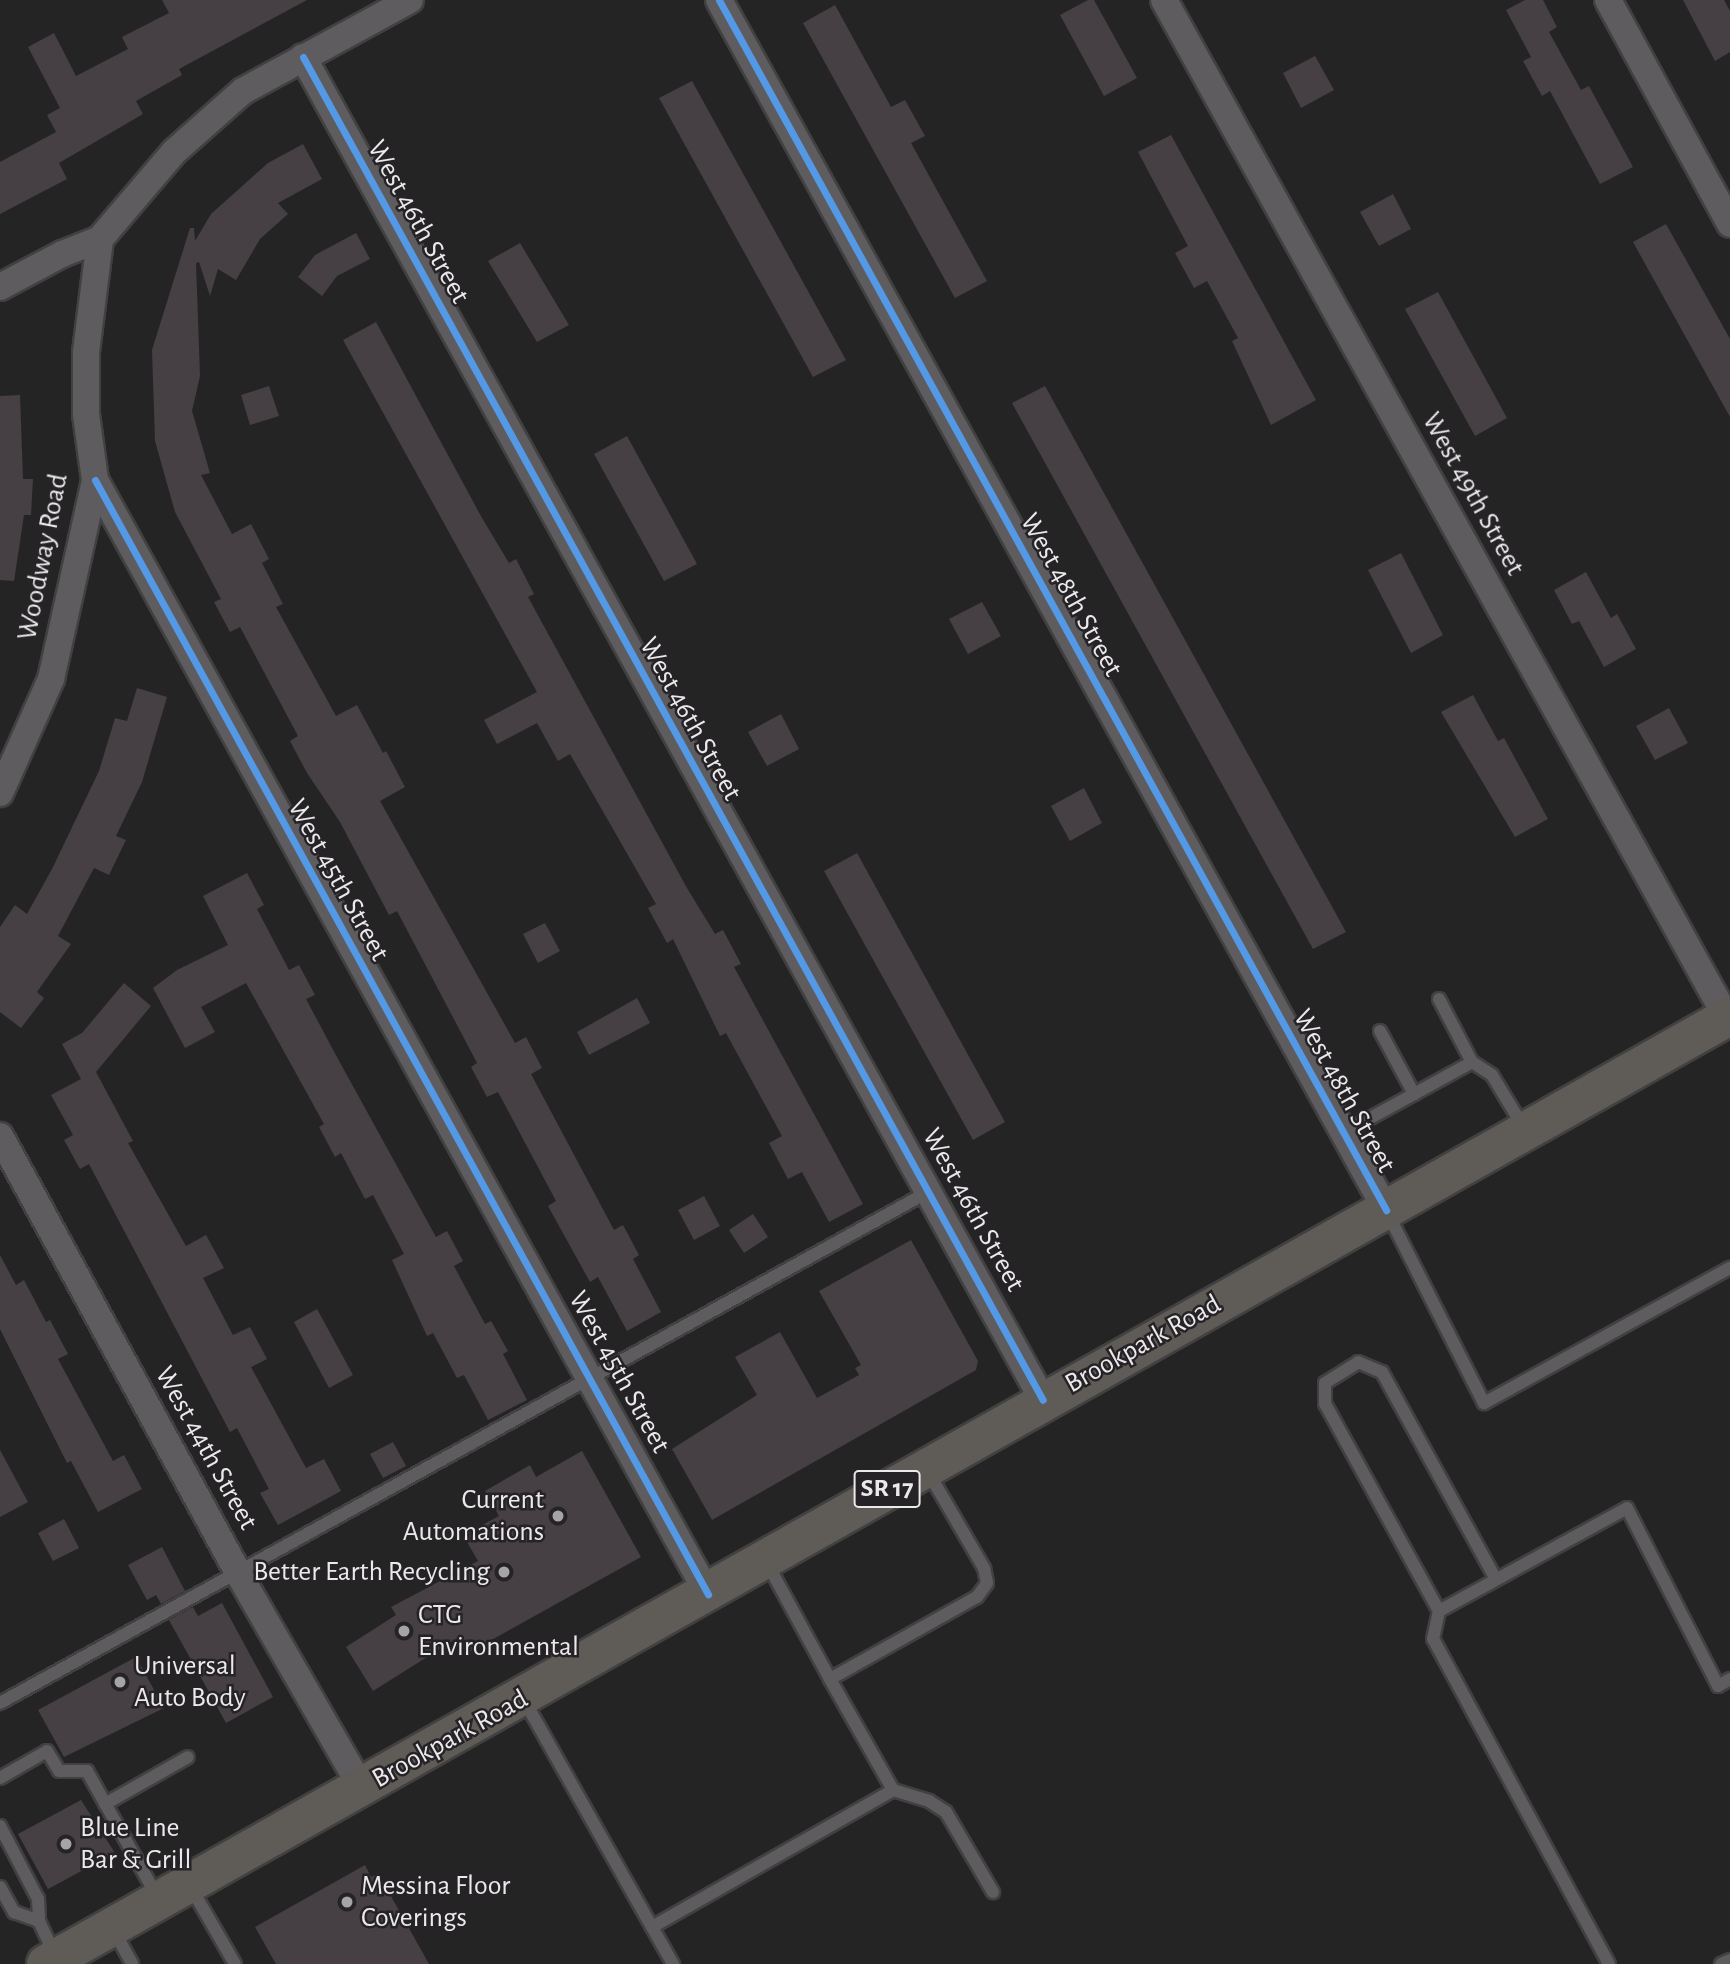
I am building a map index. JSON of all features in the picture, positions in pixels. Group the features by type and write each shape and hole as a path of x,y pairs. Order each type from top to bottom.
{"main road":[{"name":"Brookpark Road","path":"51,1961 708,1594 925,1467 1728,1017"}],"street":[{"path":"0,287 62,254 100,239 174,152 243,90 410,0"},
{"name":"West 48th Street","path":"719,0 1386,1210"},
{"name":"West 49th Street","path":"1164,0 1728,1017"},
{"path":"1608,0 1730,224"},
{"name":"West 46th Street","path":"303,57 926,1193 1044,1400"},
{"name":"Woodway Road","path":"0,793 51,679 95,480 86,414 86,352 100,239"},
{"name":"West 45th Street","path":"95,480 588,1382 708,1594"},
{"name":"West 44th Street","path":"0,1136 237,1571 362,1788"}],"lane":[{"path":"1439,999 1472,1062 1492,1074 1526,1131"},
{"path":"1380,1031 1415,1094"},
{"path":"1343,1133 1472,1062"},
{"path":"0,1703 237,1571 588,1382 926,1193"},
{"path":"1386,1210 1484,1403 1730,1268"},
{"path":"1496,1579 1382,1372 1358,1362 1325,1383 1325,1404 1439,1611 1433,1639 1609,1964"},
{"path":"830,1679 984,1591 984,1568 925,1467"},
{"path":"1439,1611 1626,1508 1718,1686 1730,1679"},
{"path":"765,1560 892,1790 929,1801 946,1812 993,1892"},
{"path":"522,1698 673,1964"},
{"path":"0,1778 47,1751 59,1771 87,1771 105,1804 175,1894 235,1964"},
{"path":"105,1804 188,1758"},
{"path":"652,1927 892,1790"},
{"path":"0,1826 38,1899 39,1921 51,1961"},
{"path":"0,1887 14,1912 39,1921"},
{"path":"112,1928 132,1964"},
{"path":"1721,1964 1730,1960"}],"building":[{"path":"162,0 307,0 179,69 182,75 136,101 143,114 59,163 67,179 0,214 0,162 56,132 47,115 60,108 28,47 54,33 76,76 128,49 122,37 169,13"},
{"path":"1088,0 1094,0 1137,78 1104,96 1060,15"},
{"path":"1525,0 1543,0 1557,27 1549,32 1581,90 1589,86 1633,167 1600,184 1550,91 1542,96 1523,61 1531,57 1506,10"},
{"path":"1683,0 1724,0 1730,11 1730,52 1715,61"},
{"path":"835,5 891,107 905,100 925,136 911,143 987,281 955,298 803,23"},
{"path":"1315,56 1334,90 1301,108 1283,73"},
{"path":"692,81 846,360 813,377 659,98"},
{"path":"1171,135 1316,400 1271,425 1232,341 1238,338 1207,281 1194,288 1175,253 1188,246 1138,152"},
{"path":"303,144 322,179 278,203 288,214 260,239 236,280 218,269 210,296 199,262 196,263 200,376 192,411 210,473 201,475 232,534 251,524 269,559 262,563 283,604 276,607 336,716 357,705 383,753 386,751 405,787 380,801 515,1043 526,1037 542,1068 531,1074 614,1230 623,1225 639,1255 633,1259 661,1312 627,1331 598,1277 590,1282 548,1206 556,1201 498,1092 487,1097 471,1067 477,1063 397,911 389,915 340,822 307,773 290,741 298,736 240,627 230,632 214,602 221,599 175,512 155,441 152,350 190,228 194,228 195,241 211,214 268,163"},
{"path":"1393,194 1411,229 1379,246 1360,212"},
{"path":"1666,224 1730,339 1730,417 1633,242"},
{"path":"356,233 370,259 337,276 322,296 298,277 315,255"},
{"path":"520,243 569,325 537,342 488,261"},
{"path":"1438,292 1507,418 1475,436 1405,309"},
{"path":"376,322 482,518 509,563 516,559 534,594 528,597 687,888 715,934 723,930 741,964 734,967 863,1204 829,1222 802,1172 788,1179 769,1143 782,1136 726,1033 720,1036 673,939 667,943 648,908 656,904 570,754 558,761 537,723 497,744 484,720 537,692 343,340"},
{"path":"269,386 279,416 250,425 241,395"},
{"path":"1045,386 1346,932 1313,949 1012,403"},
{"path":"20,395 23,479 33,479 31,515 24,515 14,581 0,580 0,396"},
{"path":"627,436 697,564 664,581 594,454"},
{"path":"1401,553 1443,635 1411,653 1368,570"},
{"path":"1586,572 1611,618 1617,614 1636,649 1604,667 1579,621 1572,624 1554,590"},
{"path":"982,602 1001,636 968,654 949,619"},
{"path":"137,688 167,697 142,782 116,836 126,840 109,875 94,868 58,936 71,944 37,992 44,998 21,1028 0,1012 0,927 15,905 27,914 99,771 115,718 127,721"},
{"path":"1473,695 1498,741 1504,738 1548,819 1515,837 1441,712"},
{"path":"1669,708 1688,743 1655,760 1636,726"},
{"path":"781,714 799,749 767,766 748,732"},
{"path":"1084,788 1102,823 1070,841 1051,806"},
{"path":"857,853 1005,1122 973,1140 824,871"},
{"path":"247,873 264,905 257,909 289,970 299,965 315,995 306,999 338,1059 436,1237 447,1231 463,1261 454,1266 485,1324 491,1321 508,1351 503,1354 527,1400 488,1420 464,1375 457,1378 433,1333 427,1336 392,1260 404,1254 373,1195 365,1199 341,1153 335,1157 319,1127 324,1124 246,983 201,1007 215,1032 185,1048 153,988 177,970 228,945 203,896"},
{"path":"545,923 560,951 538,963 523,934"},
{"path":"124,983 151,1006 96,1072 133,1141 128,1143 186,1246 206,1235 224,1268 203,1278 233,1335 250,1327 267,1359 251,1367 306,1468 324,1459 341,1491 278,1525 260,1493 269,1489 237,1428 230,1432 89,1164 80,1169 64,1140 73,1135 51,1095 81,1079 62,1044 82,1033"},
{"path":"637,998 650,1023 589,1055 577,1032"},
{"path":"704,1196 720,1226 694,1240 678,1210"},
{"path":"753,1214 768,1237 744,1253 729,1230"},
{"path":"911,1240 978,1361 976,1370 712,1520 672,1449 757,1395 735,1357 780,1332 817,1398 859,1375 855,1368 861,1365 819,1291"},
{"path":"0,1255 16,1285 24,1280 46,1322 50,1320 68,1354 58,1359 113,1461 124,1455 142,1489 98,1512 71,1461 67,1463 0,1329"},
{"path":"317,1309 353,1375 329,1388 294,1322"},
{"path":"393,1442 406,1466 383,1478 370,1454"},
{"path":"0,1450 28,1502 0,1517"},
{"path":"582,1451 641,1557 468,1653 459,1637 373,1691 346,1647 396,1615 391,1607 478,1561 463,1535 499,1516 485,1491 530,1465 536,1477"},
{"path":"64,1519 79,1548 53,1561 38,1533"},
{"path":"162,1547 185,1591 161,1604 156,1595 147,1600 128,1565"},
{"path":"222,1603 273,1697 226,1723 169,1620 193,1607 198,1616"},
{"name":"Universal Auto Body","path":"136,1657 164,1708 64,1757 38,1710"},
{"name":"Blue Line Bar & Grill","path":"81,1800 115,1853 48,1889 18,1834"},
{"name":"Messina Floor Coverings","path":"365,1865 371,1877 378,1873 429,1964 276,1964 255,1927"}],"cycle path":[{"path":"719,0 1386,1210"},
{"path":"303,57 1043,1400"},
{"path":"95,480 708,1594"}],"place":[{"name":"Current Automations","path":"558,1516"},
{"name":"Better Earth Recycling","path":"504,1572"},
{"name":"CTG Environmental","path":"404,1631"},
{"name":"Universal Auto Body","path":"120,1682"},
{"name":"Blue Line Bar & Grill","path":"66,1844"},
{"name":"Messina Floor Coverings","path":"347,1902"}]}
